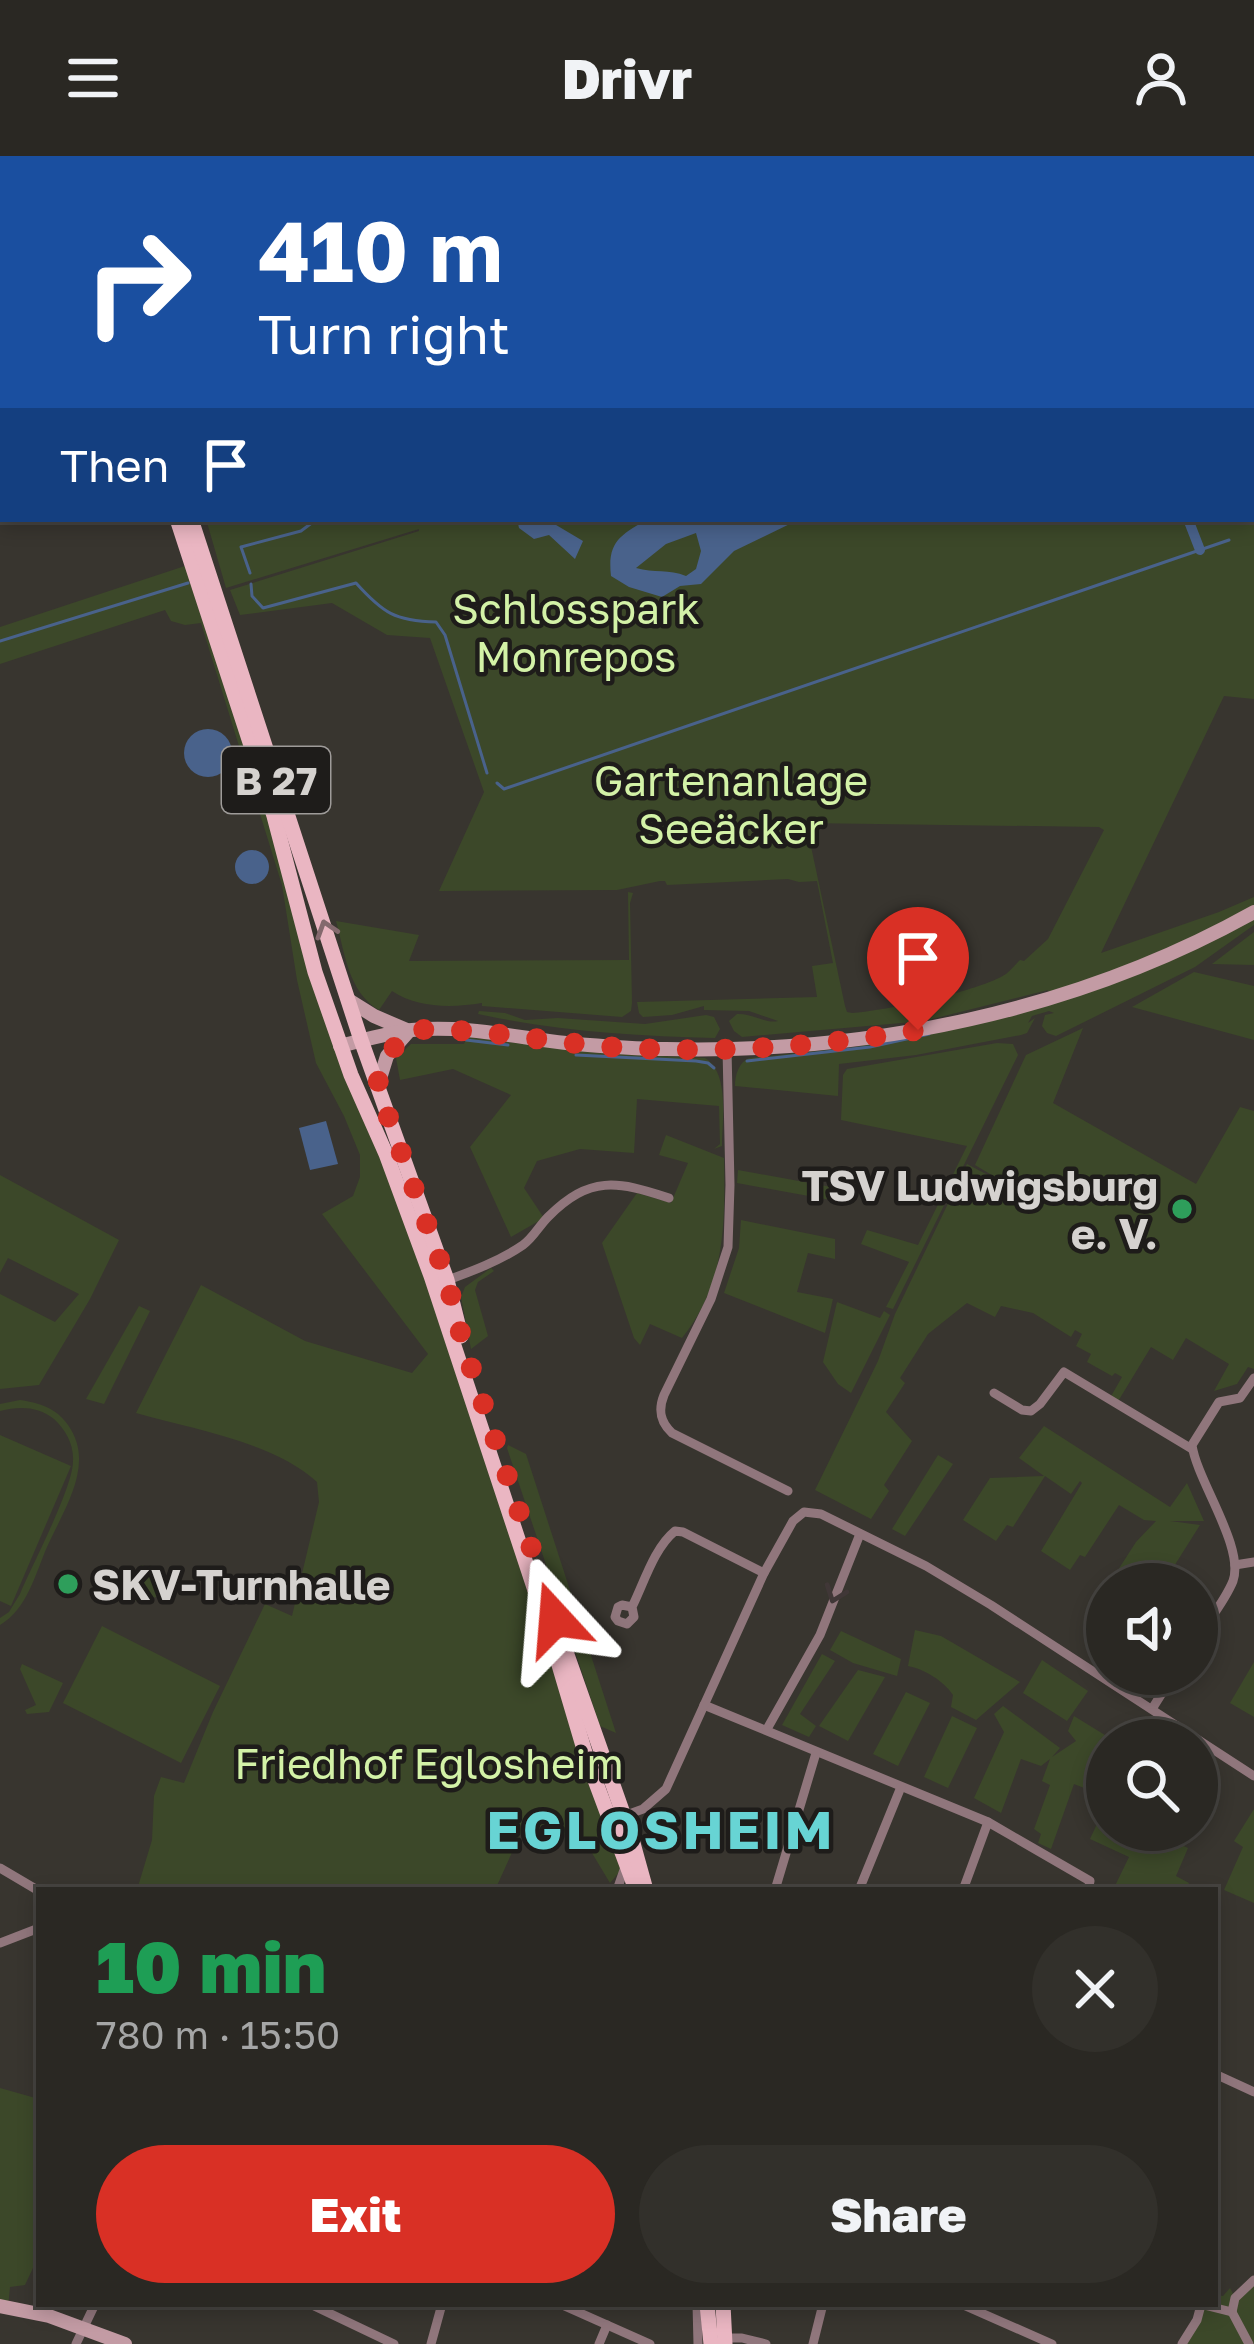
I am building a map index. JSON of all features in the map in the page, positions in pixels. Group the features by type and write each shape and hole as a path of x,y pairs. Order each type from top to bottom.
{"main road":[{"name":"B 27","path":"178,522 274,816 303,932 340,1046 457,1322 617,1818 645,1887"},
{"name":"B 27","path":"192,522 440,1283"},
{"path":"340,1046 409,1030 488,1032 615,1047 727,1049 866,1038 1003,1010 1078,988 1156,959 1254,912"},
{"path":"350,1001 409,1030"},
{"path":"377,1085 387,1056 409,1030"},
{"name":"B 27","path":"617,1818 626,1864 624,1887"},
{"path":"0,2306 50,2316 124,2344"},
{"path":"709,2307 727,2342"},
{"path":"723,2307 727,2342"}],"street":[{"path":"727,1049 728,1247 719,1280 660,1412 672,1433 788,1491"},
{"path":"440,1283 522,1246 563,1203 591,1186 620,1184 670,1198"},
{"path":"994,1393 1031,1411 1064,1372 1192,1449"},
{"path":"1218,1607 1230,1588 1235,1565 1192,1449 1193,1439 1219,1402 1240,1397 1253,1383"},
{"path":"617,1818 643,1809 666,1789 764,1573 793,1521 804,1512 821,1514 926,1566 1252,1773"},
{"path":"632,1607 671,1532 683,1532 764,1573"},
{"path":"767,1729 820,1635 860,1534"},
{"path":"1235,1565 1254,1562"},
{"path":"1152,1708 1160,1695"},
{"path":"704,1705 988,1822 1089,1885"},
{"path":"776,1887 816,1753"},
{"path":"860,1887 901,1787"},
{"path":"964,1887 988,1822"},
{"path":"0,1868 36,1889"},
{"path":"0,1943 36,1929"},
{"path":"1218,2075 1254,2092"},
{"path":"1249,2344 1232,2312 1238,2294 1254,2280"},
{"path":"76,2344 93,2307"},
{"path":"316,2307 394,2344"},
{"path":"430,2344 441,2307"},
{"path":"567,2307 650,2344"},
{"path":"697,2307 698,2344"},
{"path":"813,2344 823,2307"},
{"path":"969,2307 1052,2344"},
{"path":"1182,2344 1200,2307"},
{"path":"1210,2307 1232,2312"},
{"path":"599,2344 607,2325"},
{"path":"727,2342 766,2344"}],"green space":[{"path":"207,522 1254,522 1254,699 1224,696 1101,953 1254,897 1254,912 1050,997 1048,990 924,1021 742,1037 729,1021 737,1014 778,1021 749,1011 704,1010 704,1006 643,1017 637,1002 817,997 812,966 833,963 817,881 667,885 660,881 617,890 439,891 484,792 430,638 387,635 332,603 240,615 230,590 419,529 226,588","holes":["806,823 1104,830 1048,939 1006,974 955,993 847,1012"]},
{"name":"Friedhof Eglosheim","path":"191,564 293,889 626,1864 610,1883 583,1838 524,1826 496,1887 138,1887 152,1840 154,1796 161,1777 184,1783 265,1604 292,1616 319,1502 317,1482 278,1457 231,1438 136,1413 201,1285 305,1341 412,1373 428,1354 322,1214 353,1196 360,1177 360,1155 316,1063 282,885 201,623 171,621 165,610 0,664 0,627"},
{"path":"628,892 633,893 632,1003 631,1011 622,1017 482,1003 435,1005 392,991 379,1010 354,982 336,921 419,935 409,961 629,960"},
{"path":"1254,919 1254,925 1195,967 1056,1036 1042,1026 1045,1015 1054,1013 1049,1011 1032,1016 1027,1033 1021,1035 839,1064 838,1096 735,1086 738,1069 749,1058 855,1047 1003,1013"},
{"path":"1254,932 1254,965 1212,964"},
{"path":"1194,972 1254,986 1254,1040 1132,1007"},
{"path":"479,1011 525,1020 645,1024 706,1015 714,1017 720,1029 715,1038 625,1034 537,1025"},
{"path":"1083,1028 1053,1103 1196,1184 1240,1107 1254,1111 1254,1369 1248,1367 1237,1384 1214,1391 1229,1364 1186,1338 1173,1360 1151,1347 1117,1403 1110,1398 1122,1377 1087,1362 1091,1354 1076,1346 1082,1334 1075,1330 1071,1337 1033,1313 1001,1306 995,1317 967,1303 928,1334 900,1378 905,1383 886,1412 912,1441 884,1485 889,1491 871,1519 815,1490 967,1164 1020,1192 975,1165 1026,1055"},
{"path":"467,1037 600,1053 705,1058 721,1086 722,1146 714,1149 720,1144 719,1106 637,1099 634,1153 580,1149 537,1161 524,1188 544,1218 511,1237 470,1147 511,1095 453,1069 400,1080 396,1058 411,1044 464,1044"},
{"path":"1013,1044 1018,1055 893,1309 886,1307 909,1262 861,1244 867,1230 918,1245 967,1146 841,1120 843,1075 847,1069"},
{"path":"666,1135 724,1158 723,1229 707,1296 682,1338 650,1324 640,1345 602,1243 637,1193 671,1203 688,1163 659,1155"},
{"path":"738,1170 837,1188 836,1201 737,1183"},
{"path":"0,1175 119,1240 39,1385 0,1389 0,1294 55,1322 79,1294 8,1258 0,1273"},
{"path":"741,1220 835,1239 835,1259 808,1253 797,1292 833,1299 825,1333 724,1293 739,1248"},
{"path":"491,1268 494,1271 475,1290 488,1336 471,1349 461,1297 465,1287"},
{"path":"837,1302 880,1318 884,1311 890,1315 851,1393 838,1384 823,1362"},
{"path":"139,1306 150,1311 104,1404 86,1399"},
{"path":"20,1400 47,1407 68,1425 76,1440 78,1471 29,1590 0,1625 51,1527 73,1461 66,1433 48,1415 28,1408 0,1411 0,1404"},
{"path":"1044,1426 1170,1507 1187,1483 1204,1521 1170,1521 1200,1525 1176,1563 1122,1563 1156,1521 1144,1520 1119,1505 1085,1557 1080,1555 1070,1570 1041,1551 1080,1481 1071,1494 1045,1476 1013,1527 1007,1525 996,1541 963,1520 990,1478 1044,1476 1019,1458"},
{"path":"0,1435 71,1466 11,1606 0,1601"},
{"path":"508,1445 526,1454 616,1733 600,1726"},
{"path":"938,1455 953,1464 905,1536 892,1529"},
{"path":"142,1565 172,1578 157,1597 126,1602"},
{"path":"102,1626 220,1686 181,1763 63,1703"},
{"path":"915,1630 941,1636 1020,1682 976,1720 951,1707 953,1695 939,1680 908,1666"},
{"path":"841,1631 901,1659 897,1676 853,1663 830,1650"},
{"path":"822,1654 835,1661 800,1714 816,1726 809,1737 782,1725"},
{"path":"1042,1660 1086,1690 1067,1721 1023,1693"},
{"path":"1254,1662 1254,1717 1230,1703"},
{"path":"22,1664 63,1683 49,1712 27,1714 25,1710 36,1705"},
{"path":"858,1670 885,1677 848,1741 819,1726"},
{"path":"906,1692 930,1703 898,1766 873,1754"},
{"path":"1003,1706 1060,1748 1052,1757 1076,1741 1068,1731 1074,1716 1086,1723 1086,1789 1074,1784 1051,1849 1038,1843 1041,1834 1034,1829 1050,1785 1042,1781 1050,1759 1041,1766 1021,1759 1001,1813 974,1798 1004,1732 994,1714"},
{"path":"952,1716 977,1728 948,1788 924,1777"},
{"path":"1254,1809 1254,1903 1224,1890 1243,1847 1234,1841"},
{"path":"1116,1851 1187,1851 1176,1876 1189,1883 1187,1887 1114,1887 1129,1857"},
{"path":"0,2088 36,2098 36,2261 25,2285 10,2287 8,2307 0,2305"},
{"path":"1254,2280 1254,2344 1182,2344 1200,2307 1218,2307 1218,2295 1230,2288 1234,2296"}],"water":[{"path":"518,522 551,522 583,541 575,559 549,535 534,539"},
{"path":"643,522 794,522 734,551 701,584 680,586 662,597 611,576 611,555 623,535","holes":["696,533 701,551 696,569 686,576 636,568 666,544"]},
{"path":"208,729 225,736 232,753 225,770 208,777 191,770 184,753 191,736"},
{"path":"252,850 264,855 269,867 264,879 252,884 240,879 235,867 240,855"},
{"path":"326,1121 338,1164 310,1170 299,1128"}],"waterway":[{"path":"250,573 241,547 301,531 313,522"},
{"path":"1189,522 1200,550"},
{"path":"497,783 504,789 1229,540"},
{"path":"0,641 188,583"},
{"path":"251,584 252,596 263,608 356,583 391,613 436,622 445,635 487,773"},
{"path":"747,1061 870,1047 929,1034"},
{"path":"466,1040 508,1045"},
{"path":"576,1055 696,1061 714,1068"}],"place":[{"name":"TSV Ludwigsburg e. V.","path":"1182,1209"},
{"name":"SKV-Turnhalle","path":"68,1584"}],"district":[{"name":"EGLOSHEIM","path":"661,1828"}],"route":[{"path":"555,1619 464,1346 447,1280 377,1085 387,1056 409,1030 488,1032 664,1049 797,1047 918,1030"}],"park label":[{"name":"Schlosspark Monrepos","path":"576,632"},
{"name":"Gartenanlage Seeäcker","path":"731,804"}]}
